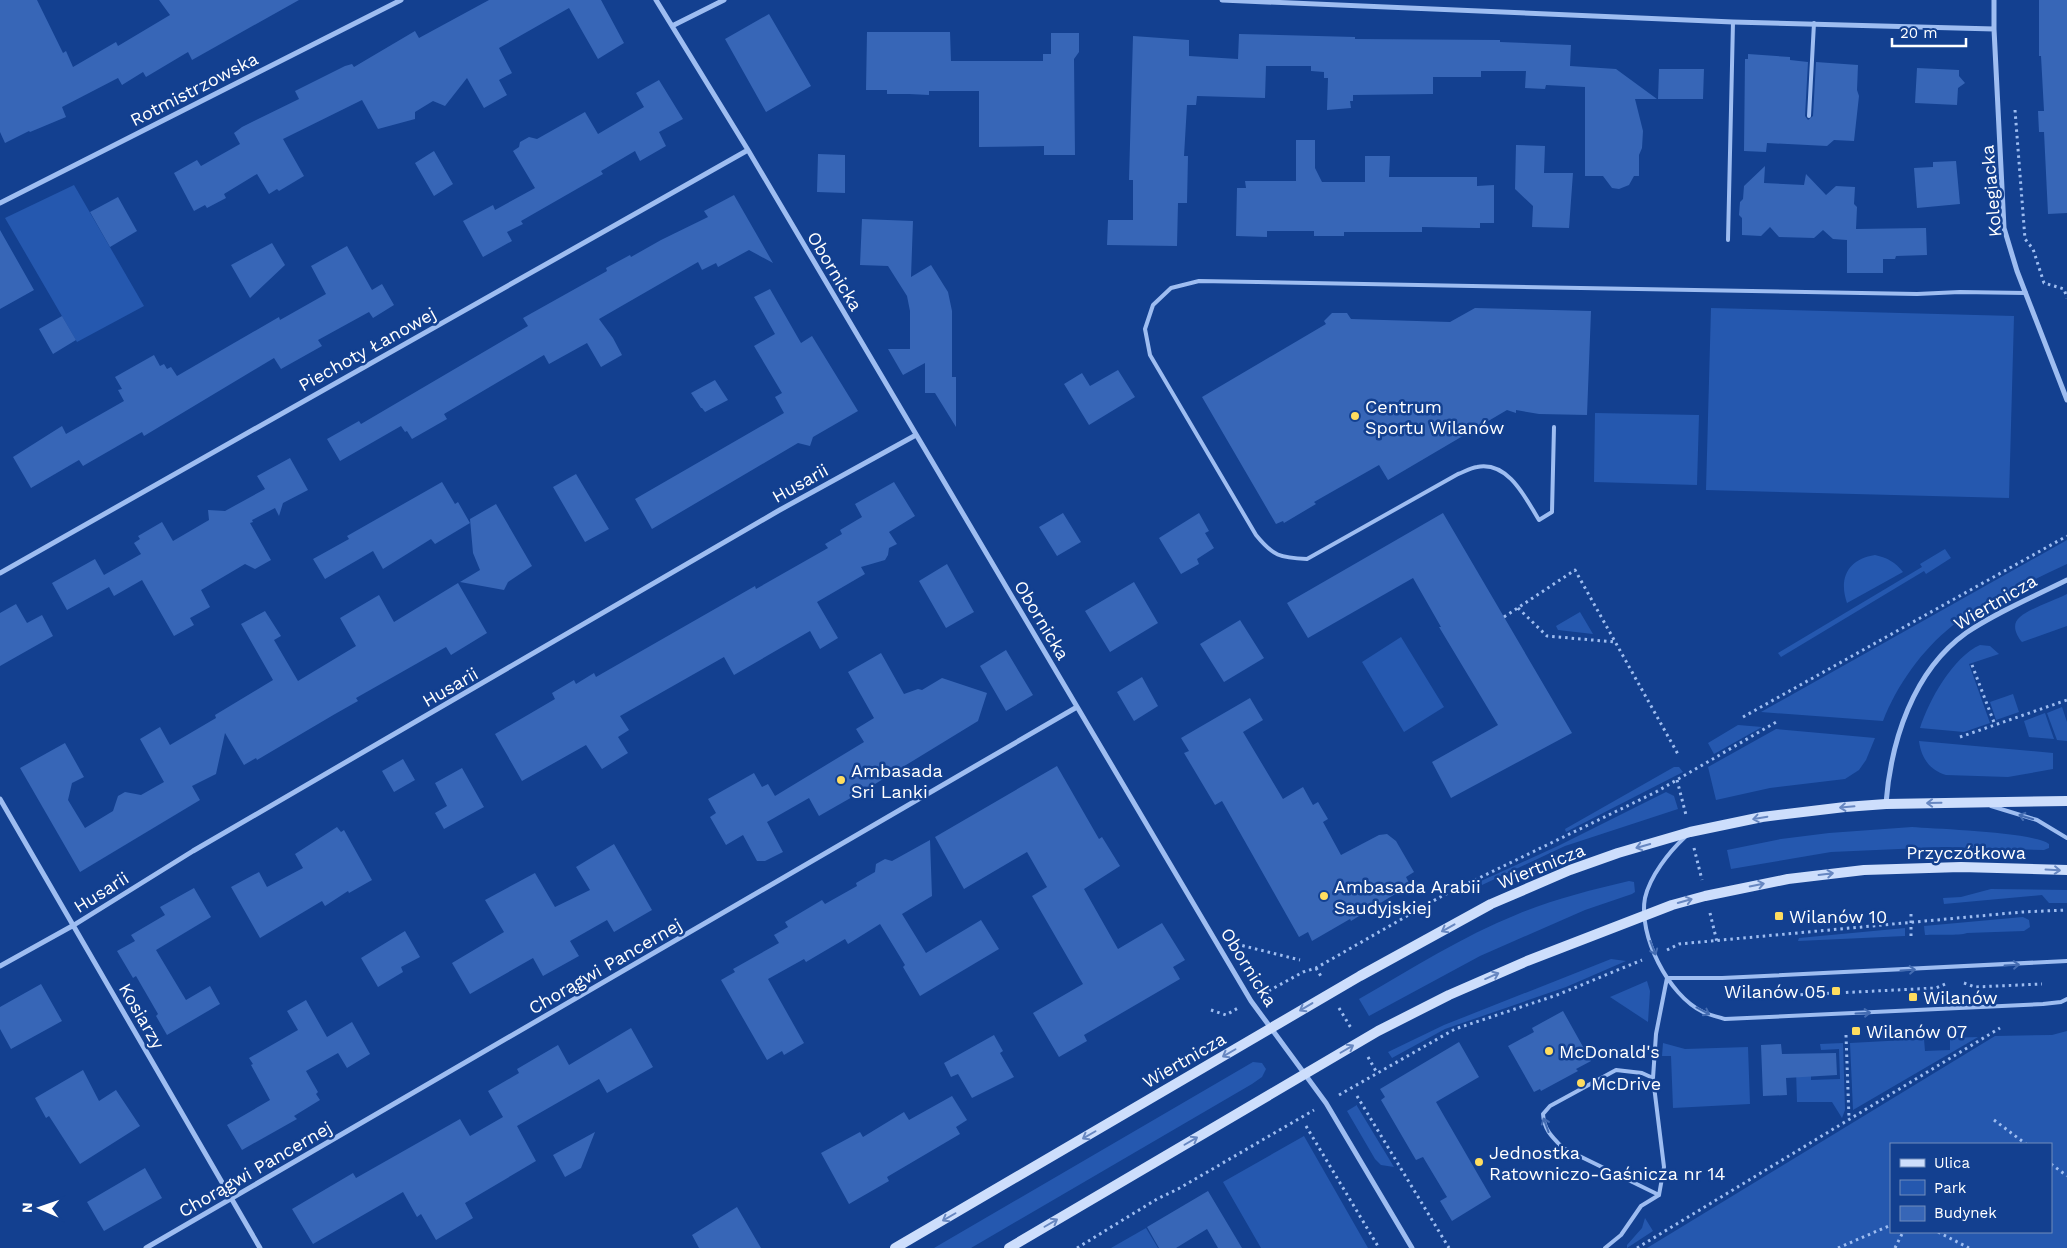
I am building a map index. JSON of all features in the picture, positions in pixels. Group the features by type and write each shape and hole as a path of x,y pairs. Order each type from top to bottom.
{"main road":[{"path":"1886,804 2067,801"},
{"name":"Wiertnicza","path":"895,1248 1360,976 1490,904 1570,870 1618,853 1690,832 1762,817 1886,804"},
{"name":"Przyczółkowa","path":"1644,915 1672,905 1726,891 1788,879 1864,870 1961,867 2067,870"},
{"path":"1009,1248 1378,1031 1448,995 1527,961 1644,915"}],"street":[{"name":"Rotmistrzowska","path":"0,203 401,0"},
{"name":"Obornicka","path":"656,0 748,150 1248,996 1326,1103 1412,1248"},
{"path":"672,26 724,0"},
{"path":"1222,0 1733,22 1994,29"},
{"name":"Kolegiacka","path":"1994,0 2004,228 2026,293 2067,400"},
{"name":"Piechoty Łanowej","path":"0,573 748,150"},
{"name":"Husarii","path":"0,966 74,925 193,851 778,511 916,435"},
{"name":"Wiertnicza","path":"1886,804 1893,756 1912,699 1924,678 1943,653 1966,634 1999,614 2067,580"},
{"name":"Chorągwi Pancernej","path":"146,1248 1078,707"},
{"name":"Kosiarzy","path":"0,799 260,1248"}],"lane":[{"path":"1728,240 1733,22"},
{"path":"1809,116 1814,23"},
{"path":"1554,427 1552,512 1539,520 1514,482 1498,468 1477,467 1458,474 1307,559 1286,558 1269,551 1256,535 1150,355 1145,329 1153,305 1171,288 1199,281 1907,294 2026,293"},
{"path":"1982,803 2038,820 2067,838"},
{"path":"1690,832 1668,852 1645,897 1644,915 1646,931 1667,978 1684,998 1702,1012 1725,1020 2043,1004 2061,1002 2067,999"},
{"path":"1667,978 1722,978 2067,961"},
{"path":"1605,1248 1621,1235 1641,1206 1659,1195 1664,1167 1653,1078 1656,1034 1667,978"},
{"path":"1653,1078 1642,1073 1616,1070 1550,1106 1543,1114 1544,1126 1551,1137 1564,1148 1659,1195"}],"path":[{"path":"2015,104 2025,240 2033,249 2044,283 2064,289 2067,298"},
{"path":"1743,717 2067,536"},
{"path":"1504,617 1575,570 1679,756"},
{"path":"1518,608 1548,636 1616,642"},
{"path":"1972,665 1994,725"},
{"path":"1960,737 2067,700"},
{"path":"1271,989 1302,972 1316,968 1442,896 1568,836 1677,780 1778,721"},
{"path":"1677,780 1684,810"},
{"path":"1697,860 1701,876"},
{"path":"1672,947 1679,944 1717,942 1911,922 2067,910"},
{"path":"1911,914 1911,940"},
{"path":"1712,924 1717,942"},
{"path":"1235,944 1300,960"},
{"path":"1342,1093 1455,1029 1557,994 1634,964"},
{"path":"1316,968 1321,977"},
{"path":"1961,983 1967,982 1976,986 2042,984"},
{"path":"1755,997 1936,988 1947,983 1954,983"},
{"path":"1211,1010 1226,1015 1236,1009"},
{"path":"1340,1010 1350,1026"},
{"path":"1637,1248 2000,1028"},
{"path":"1846,1035 1849,1118"},
{"path":"1369,1059 1377,1073"},
{"path":"1356,1096 1449,1248"},
{"path":"1077,1248 1157,1199 1178,1189 1311,1112"},
{"path":"1994,1120 2025,1143"},
{"path":"1306,1126 1379,1248"},
{"path":"2052,1165 2067,1176"},
{"path":"1838,1248 1890,1226"},
{"path":"1895,1248 1902,1233"},
{"path":"1940,1233 1969,1248"}],"green space":[{"path":"74,185 144,306 77,342 5,218"},
{"path":"1711,308 2014,316 2009,498 1706,490"},
{"path":"1595,413 1699,415 1697,485 1594,482"},
{"path":"2067,540 2067,564 2024,585 1967,617 1941,635 1911,669 1895,694 1883,721 1761,712"},
{"path":"1945,549 1951,558 1926,574 1924,571 1781,657 1778,653 1922,567 1920,564"},
{"path":"1875,555 1891,561 1903,572 1847,603 1844,585 1848,571 1858,561"},
{"path":"2067,594 2067,626 2022,642 2015,630 2017,620 2029,611"},
{"path":"1580,612 1593,634 1558,630 1556,626"},
{"path":"1401,637 1444,707 1404,732 1362,662"},
{"path":"1980,645 1990,646 1999,654 1969,664 1990,723 1964,732 1920,728 1929,705 1943,681 1960,659"},
{"path":"2013,694 2019,712 1996,720 1990,702"},
{"path":"2062,707 2067,722 2067,741 2057,740 2047,713"},
{"path":"2045,713 2054,739 2029,737 2024,721"},
{"path":"1738,725 1762,727 1714,754 1708,743"},
{"path":"1776,729 1875,738 1866,760 1859,770 1845,779 1770,788 1716,800 1708,767"},
{"path":"1919,741 2053,753 2053,769 2008,777 1946,775 1935,770 1927,762"},
{"path":"1674,767 1679,767 1683,772 1566,832 1565,829"},
{"path":"1666,792 1674,796 1678,809 1565,846 1482,885 1481,881 1560,845"},
{"path":"1912,827 2025,837 2049,844 2049,848 2044,850 1944,847 1831,852 1731,869 1727,850 1781,839 1829,833"},
{"path":"1629,881 1634,882 1635,892 1632,894 1585,910 1480,956 1369,1016 1359,999 1477,932 1559,899"},
{"path":"1991,889 2067,890 2067,903 2049,903 2042,895 1944,904 1943,898 1961,897"},
{"path":"2023,917 2029,920 2030,927 2024,931 1925,935 1924,926"},
{"path":"1905,928 1905,936 1798,941 1799,938"},
{"path":"1611,959 1626,961 1566,987 1445,1029 1392,1058 1388,1052 1444,1025"},
{"path":"1647,981 1650,991 1648,1022 1610,997"},
{"path":"2067,1031 2067,1248 1647,1248 1995,1036 2052,1035"},
{"path":"1978,1037 1853,1110 1850,1043 1924,1039 1925,1051 1950,1050 1950,1038"},
{"path":"1663,1043 1685,1049 1748,1047 1750,1104 1673,1108 1671,1056 1662,1056"},
{"path":"1843,1043 1845,1110 1842,1118 1832,1102 1797,1102 1796,1070 1811,1069 1811,1080 1840,1079 1839,1049 1821,1050 1820,1044"},
{"path":"1253,1062 1262,1063 1266,1069 1262,1077 1252,1084 971,1248 934,1248"},
{"path":"1357,1105 1394,1167 1381,1165 1375,1159 1347,1111"},
{"path":"1304,1136 1368,1248 1261,1248 1223,1182"},
{"path":"1645,1218 1653,1231 1627,1248 1627,1245 1642,1228"},
{"path":"1146,1228 1158,1248 1111,1248"}],"building":[{"path":"0,0 37,0 63,53 66,51 73,67 116,42 118,46 170,15 159,0 299,0 192,60 188,52 146,77 143,72 122,85 118,78 62,107 66,117 29,131 5,143 0,132"},
{"path":"489,0 601,0 624,43 598,59 569,8 499,48 512,73 499,80 507,95 484,108 467,78 445,106 433,101 415,112 415,119 378,129 362,100 283,139 304,176 279,191 277,189 269,194 257,174 224,194 226,198 207,208 205,205 194,211 174,173 197,160 201,166 240,144 234,133 242,127 299,99 295,91 345,66 352,64 354,67 415,31 419,38"},
{"path":"2039,0 2067,0 2067,213 2048,214 2044,132 2039,132 2038,111 2044,111 2041,56 2039,56"},
{"path":"769,14 811,86 766,112 725,39"},
{"path":"867,32 950,32 951,61 1043,61 1043,54 1051,54 1051,33 1079,33 1079,52 1074,59 1075,155 1044,155 1044,146 979,147 979,91 929,91 929,95 887,94 887,90 866,90"},
{"path":"1239,34 1355,37 1355,39 1500,40 1500,42 1571,45 1570,66 1616,69 1657,99 1635,99 1643,131 1642,148 1639,155 1639,176 1634,176 1629,185 1619,189 1612,188 1603,176 1585,176 1585,87 1546,85 1545,89 1525,88 1526,71 1481,71 1481,77 1433,77 1433,94 1353,95 1353,101 1350,101 1351,108 1327,110 1328,78 1324,78 1324,72 1311,71 1311,66 1266,66 1265,98 1197,96 1196,105 1187,105 1184,156 1188,156 1187,203 1178,203 1177,246 1107,245 1108,220 1133,220 1133,180 1129,180 1133,36 1189,40 1189,56 1238,59"},
{"path":"1748,54 1790,57 1790,60 1808,62 1805,116 1808,120 1813,116 1816,62 1858,65 1857,90 1859,96 1854,141 1834,140 1827,146 1767,143 1766,152 1744,151 1745,59 1748,59"},
{"path":"1917,68 1959,70 1959,76 1965,83 1958,88 1957,105 1915,103"},
{"path":"1659,69 1704,69 1703,99 1658,99"},
{"path":"659,80 683,119 659,132 666,146 640,161 635,151 601,171 603,174 521,221 523,224 507,232 512,241 483,257 463,221 493,205 495,210 535,188 513,151 519,147 520,142 529,137 537,139 585,112 598,134 644,107 636,93"},
{"path":"1296,140 1315,140 1315,168 1322,182 1365,182 1365,156 1390,156 1389,177 1477,177 1477,186 1494,185 1494,223 1480,223 1480,228 1422,227 1422,232 1344,232 1344,236 1314,236 1314,231 1267,231 1267,237 1236,236 1237,188 1246,188 1245,181 1296,181"},
{"path":"1516,145 1545,146 1544,173 1573,173 1569,228 1532,227 1533,206 1515,189"},
{"path":"434,151 453,184 434,196 415,163"},
{"path":"818,154 845,155 845,193 817,192"},
{"path":"1956,161 1960,204 1917,208 1914,168 1933,167 1933,162"},
{"path":"1765,166 1764,183 1804,185 1806,174 1826,195 1836,186 1855,187 1854,204 1857,207 1856,229 1926,228 1927,255 1896,256 1895,259 1883,259 1883,273 1847,273 1847,240 1833,239 1823,230 1814,238 1779,237 1770,227 1761,236 1742,235 1742,218 1739,215 1744,186"},
{"path":"734,195 773,263 749,250 718,267 716,263 702,270 698,262 599,319 613,338 622,355 601,367 587,343 549,364 544,355 444,414 447,419 412,439 401,426 340,461 327,439 359,421 361,424 528,326 523,318 607,271 606,268 708,217 704,211"},
{"path":"118,197 137,231 110,247 90,212"},
{"path":"862,219 913,221 911,277 931,265 948,292 952,311 952,377 956,377 956,427 935,393 925,393 925,363 903,375 888,349 910,349 910,311 907,296 888,266 860,265"},
{"path":"0,230 34,290 0,309"},
{"path":"272,243 285,265 250,298 231,265"},
{"path":"347,246 372,290 382,284 394,305 373,318 369,312 318,340 322,346 281,369 274,358 144,436 142,432 83,466 79,460 31,488 13,457 62,426 66,434 124,401 118,390 122,389 115,377 154,355 160,366 164,364 167,369 171,367 177,376 279,317 280,320 326,294 311,266"},
{"path":"770,289 801,343 812,336 858,411 813,437 810,446 798,443 652,529 635,499 784,413 775,397 782,393 754,346 775,334 754,297"},
{"name":"Centrum Sportu Wilanów","path":"1475,308 1591,311 1587,415 1539,414 1516,410 1516,413 1507,410 1388,480 1379,465 1314,502 1316,504 1284,523 1283,521 1276,524 1202,397 1326,324 1324,321 1332,313 1347,313 1351,319 1450,322"},
{"path":"62,316 76,340 53,354 39,329"},
{"path":"1118,370 1135,397 1089,425 1064,384 1082,373 1090,386"},
{"path":"715,380 728,400 705,412 691,393"},
{"path":"290,458 308,490 283,503 279,516 275,508 252,520 253,522 250,523 271,560 255,569 245,564 201,590 210,607 190,618 194,625 174,636 142,580 114,596 109,587 67,610 52,583 95,559 104,575 141,554 134,543 140,539 138,536 162,522 173,541 209,520 208,510 225,511 265,489 257,476"},
{"path":"576,474 609,529 585,542 553,487"},
{"path":"442,482 455,504 458,502 470,523 435,544 431,539 383,569 373,551 325,579 313,559 349,539 347,536"},
{"path":"894,482 915,516 889,532 897,544 889,548 885,560 861,567 865,574 817,602 838,638 820,649 810,631 734,675 724,657 620,716 629,730 618,737 628,753 602,769 586,745 522,781 495,734 555,699 552,693 574,680 576,684 594,673 596,677 755,586 756,589 828,548 825,544 842,534 840,530 862,517 855,504"},
{"path":"496,504 532,566 508,582 504,590 460,582 480,570 473,553 470,519"},
{"path":"1063,513 1081,542 1057,556 1039,527"},
{"path":"1199,513 1209,531 1205,533 1214,548 1197,559 1199,564 1181,574 1159,538"},
{"path":"1443,513 1572,733 1451,798 1432,762 1498,725 1439,627 1441,627 1413,578 1308,638 1287,603"},
{"path":"947,564 974,612 946,628 919,581"},
{"path":"1134,582 1158,623 1110,652 1085,611"},
{"path":"458,583 487,633 451,655 446,647 356,698 358,701 257,760 256,758 244,765 225,733 216,774 192,786 200,800 80,872 20,768 65,743 84,777 72,783 68,800 85,828 113,811 118,796 125,792 141,795 164,782 140,739 160,727 170,745 216,718 215,715 273,680 241,624 265,611 281,636 274,640 298,681 356,646 340,618 379,595 394,622"},
{"path":"16,604 27,623 42,615 53,636 0,666 0,613"},
{"path":"1240,620 1264,658 1224,682 1200,644"},
{"path":"1006,650 1033,695 1006,711 980,666"},
{"path":"881,653 904,694 918,689 922,690 942,678 987,693 978,721 819,816 809,798 767,822 783,852 765,861 757,861 743,835 726,845 710,817 716,813 708,799 754,773 762,787 768,784 775,796 864,742 856,729 874,718 848,672"},
{"path":"1142,677 1158,706 1134,721 1117,692"},
{"path":"1250,698 1263,720 1243,732 1283,799 1303,787 1313,805 1318,802 1328,819 1323,822 1341,855 1379,835 1387,834 1396,841 1414,872 1406,877 1410,885 1351,921 1350,919 1312,941 1308,932 1299,937 1222,801 1215,805 1184,753 1189,751 1181,738"},
{"path":"403,759 415,780 394,792 382,771"},
{"path":"1057,766 1099,839 1102,837 1120,866 1084,889 1118,949 1162,923 1185,960 1173,967 1180,979 1084,1035 1087,1041 1059,1057 1033,1013 1083,984 1032,896 1047,887 1027,852 964,889 935,837"},
{"path":"462,768 484,807 444,829 435,813 447,806 435,783"},
{"path":"337,827 341,832 344,830 372,880 349,893 348,891 325,906 322,901 260,938 231,887 259,872 267,887 303,868 295,854"},
{"path":"930,840 932,896 902,914 926,953 981,920 999,949 920,996 903,967 905,965 880,924 848,944 845,939 806,962 804,959 768,979 804,1043 784,1055 782,1051 767,1060 721,980 735,972 733,969 779,943 774,935 788,927 785,922 822,900 825,904 857,886 856,883 875,872 876,864 885,859 892,861"},
{"path":"614,844 652,910 614,932 607,920 570,941 579,956 543,976 533,958 470,994 452,963 504,932 485,900 535,873 555,907 590,890 576,867"},
{"path":"194,888 211,917 156,950 186,1000 210,986 220,1004 167,1035 156,1016 158,1014 136,976 133,978 117,951 135,941 131,935 165,915 160,907"},
{"path":"405,931 420,957 401,967 403,972 378,987 361,958"},
{"path":"41,984 62,1021 11,1049 0,1029 0,1007"},
{"path":"306,1000 327,1037 352,1022 370,1054 347,1068 338,1053 306,1071 318,1092 316,1094 320,1100 294,1116 297,1119 242,1150 227,1125 270,1100 249,1058 298,1030 287,1011"},
{"path":"1563,1011 1591,1061 1576,1069 1578,1071 1541,1091 1540,1089 1534,1092 1508,1046 1534,1032 1532,1028"},
{"path":"631,1028 653,1067 607,1093 599,1079 517,1126 536,1161 465,1203 473,1218 436,1240 421,1214 417,1217 403,1192 313,1244 292,1209 353,1173 356,1178 460,1119 470,1136 503,1117 488,1091 519,1073 517,1069 558,1045 569,1065"},
{"path":"994,1035 1003,1051 1000,1053 1014,1077 972,1098 958,1074 951,1077 944,1063"},
{"path":"1459,1042 1479,1077 1436,1102 1491,1197 1452,1221 1440,1201 1447,1197 1423,1157 1416,1160 1381,1100 1385,1097 1380,1089"},
{"path":"1781,1044 1782,1054 1836,1053 1837,1075 1786,1078 1787,1095 1763,1096 1761,1045"},
{"path":"83,1070 99,1101 116,1090 140,1126 80,1164 49,1116 46,1118 35,1098"},
{"path":"952,1096 967,1120 956,1127 960,1134 887,1177 889,1181 849,1204 821,1153 860,1132 863,1137 904,1112 909,1120"},
{"path":"595,1132 581,1168 565,1177 553,1155"},
{"path":"145,1168 162,1198 104,1231 87,1202"},
{"path":"1208,1191 1242,1248 1218,1248 1207,1229 1176,1248 1159,1248 1147,1227"},
{"path":"737,1207 761,1248 699,1248 692,1235"}],"place":[{"name":"Centrum Sportu Wilanów","path":"1355,416"},
{"name":"Ambasada Sri Lanki","path":"841,780"},
{"name":"Ambasada Arabii Saudyjskiej","path":"1324,896"},
{"name":"Wilanów 10","path":"1779,916"},
{"name":"Wilanów 05","path":"1836,991"},
{"name":"Wilanów","path":"1913,997"},
{"name":"Wilanów 07","path":"1856,1031"},
{"name":"McDonald's","path":"1549,1051"},
{"name":"McDrive","path":"1581,1083"},
{"name":"Jednostka Ratowniczo-Gaśnicza nr 14","path":"1479,1162"}]}
